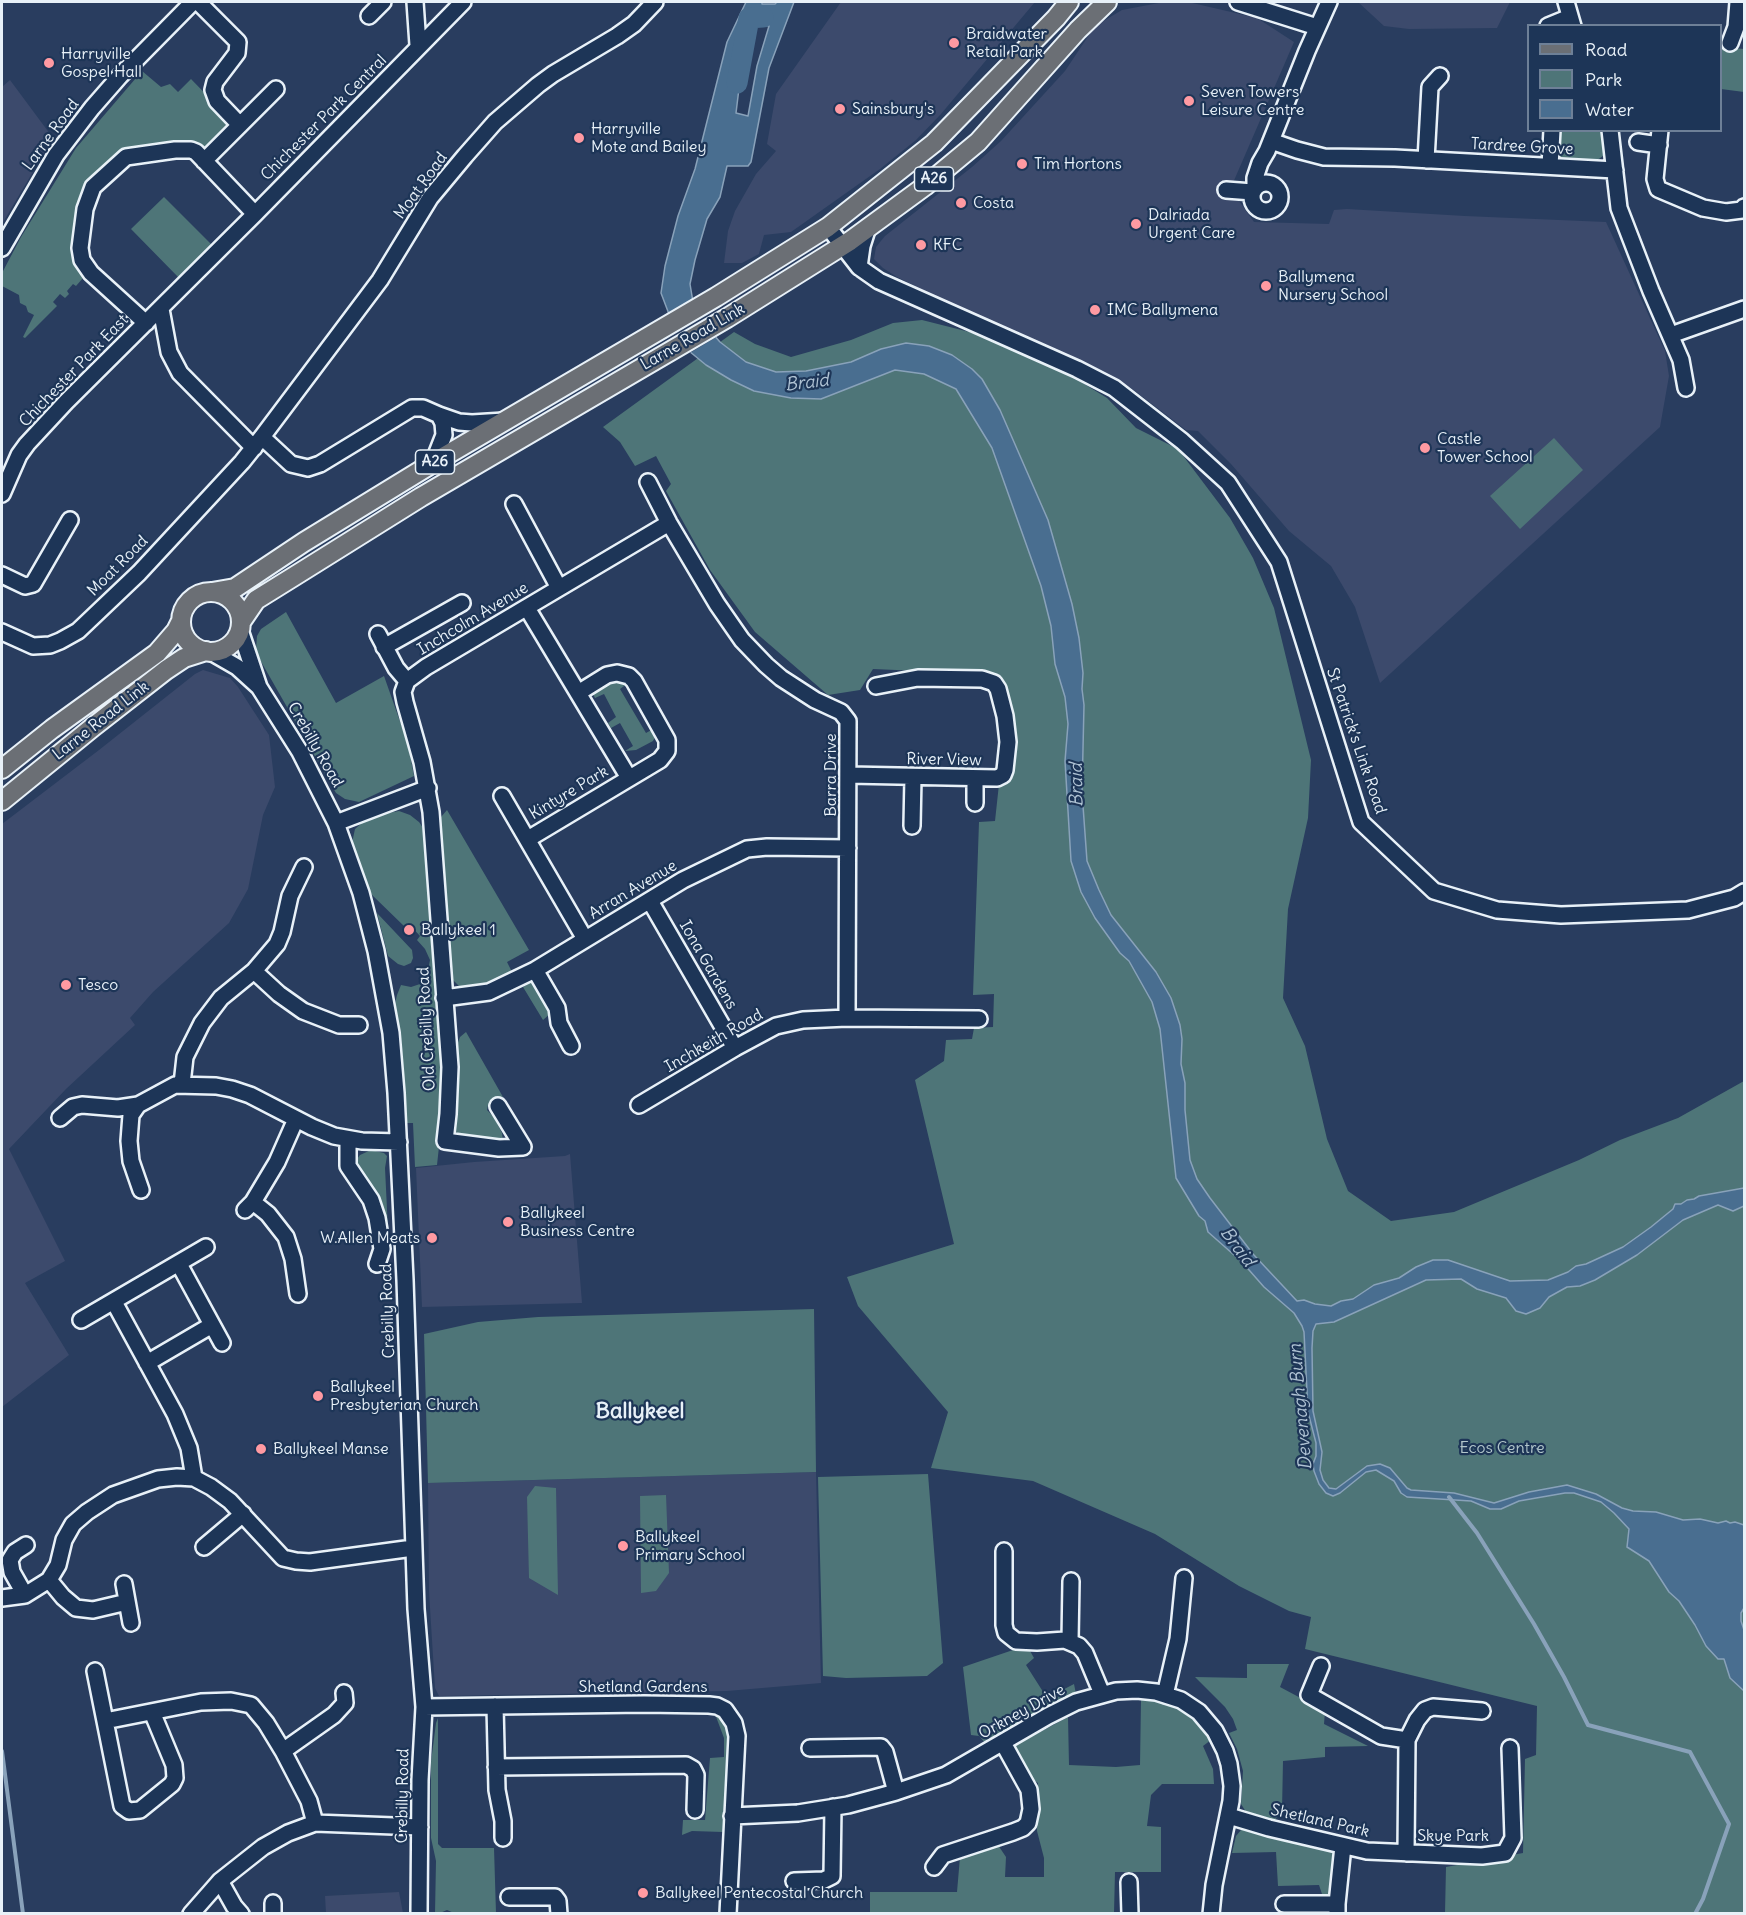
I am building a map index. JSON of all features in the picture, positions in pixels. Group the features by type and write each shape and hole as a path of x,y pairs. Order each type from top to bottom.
{"main road":[{"name":"Larne Road Link","path":"212,592 235,588 304,542 433,463 716,297 828,227 934,142 1069,2"},
{"name":"Larne Road Link","path":"240,626 256,600 421,497 727,318 842,246 925,186 978,142 1078,30 1107,2"},
{"path":"212,592 221,593 229,598 240,613 240,626"},
{"name":"A26","path":"181,621 187,603 203,593 212,592"},
{"name":"Larne Road Link","path":"2,769 52,729 157,653 176,631 181,621"},
{"path":"181,621 186,639 193,646 208,651"},
{"name":"A26","path":"208,651 219,651 231,644 240,626"},
{"name":"Larne Road Link","path":"2,801 166,670 184,658 208,651"}],"street":[{"name":"Larne Road","path":"2,248 56,155 92,108 120,76 195,2 238,42 237,53 215,82 213,92 217,101 240,125"},
{"path":"369,16 383,2"},
{"path":"415,2 418,45"},
{"name":"Chichester Park Central","path":"161,309 462,2"},
{"name":"Moat Road","path":"2,632 27,644 40,646 60,642 78,631 139,573 258,442 380,280 430,198 495,122 553,74 634,24 655,2"},
{"path":"1238,2 1317,27"},
{"path":"1269,146 1269,172 1280,194 1278,203 1267,211 1262,210 1252,201 1255,178 1329,2"},
{"path":"1566,2 1571,21"},
{"path":"1732,42 1738,2"},
{"path":"1426,160 1430,87 1440,76"},
{"path":"204,161 276,89"},
{"path":"1550,166 1552,132"},
{"path":"1610,132 1619,208 1681,360 1686,388"},
{"path":"1638,142 1659,138 1655,179 1658,189 1703,208 1726,212 1742,210 1744,207"},
{"name":"Tardree Grove","path":"1269,146 1324,157 1615,170"},
{"path":"146,323 91,273 83,261 80,246 88,198 93,187 126,157 182,149 193,151 255,214"},
{"path":"1254,190 1258,185 1267,183 1275,186"},
{"path":"1226,190 1254,190"},
{"name":"St Patrick’s Link Road","path":"828,227 859,267 879,281 1114,388 1182,441 1228,483 1279,562 1361,822 1434,891 1497,910 1561,915 1688,910 1734,898 1744,892"},
{"path":"859,267 868,227"},
{"path":"161,309 169,352 180,373 258,442 298,467 312,467 326,461 409,409 422,408 439,416 472,423 504,421"},
{"name":"Chichester Park East","path":"2,494 19,455 27,444 66,402 161,309"},
{"path":"1671,334 1744,309"},
{"path":"433,463 444,435 443,423 439,416"},
{"name":"Barra Drive","path":"648,482 669,523 717,604 747,644 781,678 814,700 839,711 846,717 849,726 847,1018"},
{"path":"514,504 559,588"},
{"path":"2,575 25,586 33,584 70,520"},
{"name":"Inchcolm Avenue","path":"407,681 426,667 669,523"},
{"path":"336,823 428,788 403,692 407,681 396,668 381,640 462,603"},
{"name":"Kintyre Park","path":"527,608 629,778"},
{"name":"Crebilly Road","path":"240,626 260,687 300,752 336,823 361,893 382,982 391,1033 399,1142 413,1548 424,1707 420,1780 419,1914"},
{"name":"Crebilly Road","path":"208,651 237,667 260,687"},
{"name":"Kintyre Park","path":"528,839 665,756 667,740 634,681 626,674 607,675 578,693"},
{"name":"River View","path":"849,775 1001,777 1006,766 1008,742 1006,724 998,689 994,683 982,679 918,678 876,686"},
{"path":"912,826 913,777"},
{"path":"975,778 975,803"},
{"name":"Old Crebilly Road","path":"428,788 450,1067 445,1141 499,1148 523,1147 498,1106"},
{"name":"Kintyre Park","path":"502,796 585,939"},
{"name":"Arran Avenue","path":"444,998 494,990 535,970 683,880 747,849 848,848"},
{"path":"182,1084 185,1057 202,1023 221,998 254,971 275,947 290,896 304,867"},
{"name":"Iona Gardens","path":"650,901 735,1048"},
{"path":"535,970 557,1008 559,1023 571,1046"},
{"path":"254,971 279,994 303,1011 339,1025 359,1025"},
{"path":"847,1018 979,1019"},
{"name":"Inchkeith Road","path":"639,1105 765,1031 787,1022 847,1018"},
{"path":"60,1119 73,1107 82,1105 118,1108 138,1105 168,1088 182,1084 216,1086 250,1095 322,1132 348,1140 399,1142"},
{"path":"138,1105 131,1115 129,1141 130,1161 141,1190"},
{"path":"296,1119 277,1162 249,1206 268,1214 285,1237 293,1259 298,1294"},
{"path":"348,1140 348,1166 371,1200 377,1218 382,1249 377,1264"},
{"path":"81,1320 206,1247"},
{"path":"178,1264 222,1343"},
{"path":"114,1302 175,1414 189,1448 194,1478"},
{"path":"147,1363 212,1325"},
{"path":"2,1598 25,1595 49,1580 58,1565 64,1540 73,1524 87,1512 113,1495 158,1479 177,1476 194,1478 211,1487 243,1514 283,1558 296,1562 413,1548"},
{"path":"204,1547 243,1514"},
{"path":"25,1595 12,1572 10,1560 15,1552 27,1545"},
{"path":"1004,1551 1004,1625 1007,1635 1018,1641 1070,1641 1079,1646 1085,1653 1102,1694"},
{"path":"1165,1695 1177,1646 1184,1578"},
{"path":"49,1580 76,1608 93,1610 127,1602"},
{"path":"1070,1641 1071,1581"},
{"path":"124,1584 131,1623"},
{"path":"1321,1666 1309,1695 1382,1736 1407,1740"},
{"path":"95,1671 122,1806 129,1811 140,1810 175,1779 174,1765 152,1712"},
{"name":"Orkney Drive","path":"732,1816 798,1813 834,1808 896,1792 946,1775 1076,1702 1116,1691 1137,1690 1165,1695 1186,1703 1199,1712 1213,1728 1223,1746 1229,1764 1232,1786 1210,1914"},
{"path":"283,1751 334,1715 345,1703 344,1693"},
{"path":"105,1722 217,1700 246,1704 259,1713 283,1751 309,1802 315,1823"},
{"name":"Shetland Gardens","path":"424,1707 644,1704 709,1705 720,1708 731,1717 737,1734 728,1914"},
{"path":"495,1706 496,1790 503,1821 503,1838"},
{"name":"Skye Park","path":"1482,1711 1437,1707 1427,1709 1416,1720 1407,1740 1406,1853 1482,1856 1505,1853 1513,1838 1510,1748"},
{"path":"934,1867 943,1855 1013,1832 1028,1823 1031,1809 1029,1790 1003,1743"},
{"path":"810,1748 881,1747 885,1752 896,1792"},
{"path":"496,1767 686,1765 693,1769 696,1775 695,1810"},
{"path":"794,1881 824,1881 832,1876 834,1808"},
{"name":"Shetland Park","path":"1228,1816 1367,1851 1406,1853"},
{"path":"191,1914 220,1881 263,1847 288,1833 315,1823 420,1827"},
{"path":"1284,1904 1337,1909 1343,1846"},
{"path":"220,1881 241,1914"},
{"path":"1129,1882 1130,1914"},
{"path":"509,1897 555,1897 558,1901 559,1914"}],"shaded area":[{"name":"Braidwater Retail Park","path":"841,2 1035,2 941,114 916,140 880,169 791,232 764,235 759,254 742,263 724,263 728,231 735,211 756,174 776,151 767,144 776,94"},
{"path":"1164,2 1188,2 1257,18 1294,42 1226,199 1239,201 1254,222 1329,224 1334,210 1347,209 1606,222 1665,351 1669,376 1660,427 1380,683 1355,607 1331,566 1289,531 1231,464 1198,431 1186,430 1131,388 1022,339 897,277 874,259 876,247 885,236 1001,141 1065,71 1091,32 1100,23 1122,10"},
{"path":"1358,2 1510,2 1497,28 1409,29 1384,26"},
{"path":"10,80 53,138 2,224 2,87"},
{"path":"203,670 230,678 269,735 275,787 263,815 248,889 229,923 153,992 130,1018 135,1025 66,1089 9,1149 65,1261 25,1283 69,1355 2,1407 2,824"},
{"path":"570,1154 582,1303 422,1307 416,1168"},
{"name":"Ballykeel Primary School","path":"816,1472 821,1683 727,1691 439,1696 435,1688 429,1592 428,1483"},
{"path":"399,1892 403,1913 326,1913 325,1896"}],"green space":[{"path":"1722,47 1744,49 1744,92 1722,89"},
{"path":"142,71 161,87 170,84 178,92 191,79 233,124 210,151 130,154 92,183 83,278 76,286 73,284 65,298 60,294 53,302 57,306 25,338 23,337 34,315 20,303 19,295 2,286 2,273 21,237 76,148"},
{"path":"1558,132 1603,132 1606,150 1603,156 1593,163 1557,161"},
{"path":"164,197 213,246 180,279 131,229"},
{"name":"Ecos Centre","path":"922,320 1021,345 1107,398 1136,428 1178,449 1230,518 1253,558 1274,608 1311,760 1308,818 1288,909 1283,998 1305,1046 1327,1139 1348,1191 1391,1221 1454,1212 1579,1160 1620,1140 1678,1118 1744,1081 1744,1913 1445,1913 1446,1867 1523,1853 1525,1759 1536,1755 1537,1706 1305,1649 1311,1617 1289,1611 1239,1586 1155,1534 1033,1481 931,1468 948,1412 858,1306 847,1277 954,1244 915,1080 944,1061 946,1040 972,1039 974,1028 993,1027 994,994 973,995 979,822 995,821 999,784 1008,782 1010,776 1015,731 1002,681 989,674 873,669 860,690 828,695 755,632 710,570 666,491 671,484 656,456 635,466 620,442 603,427 734,332 755,344 791,357 851,340 893,323"},
{"path":"1554,438 1583,470 1520,529 1490,496"},
{"path":"286,612 336,703 384,676 408,744 414,776 359,802 345,799 336,793 256,649 257,636 261,629"},
{"path":"614,678 628,683 620,689 646,733 655,728 656,735 653,741 636,750 625,751 633,746 620,723 611,728 608,723 616,717 604,694 595,698 593,694 594,690"},
{"path":"447,810 529,950 507,962 511,970 510,974 485,986 459,986 453,980 451,972 440,822"},
{"path":"399,811 419,822 427,836 443,1055 444,1101 437,1165 415,1167 413,1123 405,1123 401,1039 395,1004 401,985 411,987 420,984 420,978 428,970 430,960 425,949 417,940 420,936 410,925 406,928 371,894 352,843 355,829 363,822 377,815"},
{"path":"377,913 412,950 411,963 404,966 388,956"},
{"path":"531,982 535,983 551,1013 543,1020 523,987"},
{"path":"466,1032 503,1097 488,1105 487,1110 494,1117 502,1133 503,1141 462,1139 457,1135 455,1128 459,1085 457,1045 460,1037"},
{"path":"371,1150 387,1156 385,1168 388,1230 379,1196 357,1164 360,1155"},
{"path":"814,1309 816,1472 428,1483 424,1334 478,1322 538,1317"},
{"path":"928,1474 943,1663 927,1676 846,1678 823,1676 818,1477"},
{"path":"535,1486 556,1488 558,1595 529,1578 527,1497"},
{"path":"666,1495 669,1573 656,1591 641,1593 640,1496"},
{"path":"1029,1649 1034,1658 1026,1665 1047,1698 1074,1684 1076,1694 987,1745 979,1736 971,1735 963,1667 1013,1650"},
{"path":"1247,1664 1289,1664 1280,1687 1325,1711 1324,1724 1368,1746 1325,1747 1325,1757 1283,1761 1282,1811 1274,1821 1246,1812 1241,1804 1243,1771 1237,1749 1229,1733 1237,1730 1225,1707 1195,1677 1247,1678"},
{"path":"1141,1699 1159,1700 1173,1706 1200,1724 1211,1740 1203,1746 1213,1769 1214,1784 1162,1784 1151,1795 1147,1826 1161,1827 1161,1872 1115,1872 1114,1913 870,1914 870,1892 957,1892 960,1857 998,1845 1006,1857 1005,1877 1044,1877 1044,1858 1037,1831 1038,1783 1027,1776 1014,1746 1068,1717 1069,1765 1116,1767 1140,1765"},
{"path":"715,1714 722,1717 730,1732 723,1832 692,1831 682,1835 683,1820 705,1820 710,1758 724,1757 724,1738"},
{"path":"438,1718 438,1844 442,1848 494,1848 496,1913 454,1913 447,1910 435,1913 436,1861 431,1838 431,1762"},
{"path":"1248,1829 1277,1839 1331,1851 1336,1858 1331,1896 1323,1897 1319,1885 1278,1886 1276,1852 1232,1853 1236,1836 1241,1830"}],"water":[{"name":"Braid","path":"746,2 775,4 794,2 769,68 751,162 748,166 727,166 720,197 707,219 690,284 693,302 705,325 720,342 746,362 776,372 806,371 851,362 881,349 906,343 929,346 952,355 982,379 1000,410 1048,520 1072,604 1083,673 1082,792 1087,861 1111,915 1156,972 1171,998 1182,1039 1181,1064 1185,1083 1190,1160 1197,1179 1253,1254 1297,1301 1304,1300 1331,1306 1353,1299 1374,1285 1399,1278 1433,1260 1448,1260 1510,1281 1548,1280 1623,1247 1673,1209 1675,1204 1681,1204 1699,1196 1744,1188 1744,1206 1733,1211 1718,1205 1683,1220 1637,1255 1595,1280 1580,1286 1567,1287 1549,1297 1540,1308 1526,1314 1516,1311 1506,1298 1477,1289 1461,1279 1426,1280 1334,1322 1316,1324 1313,1331 1312,1348 1313,1411 1322,1452 1320,1470 1329,1488 1336,1489 1367,1466 1380,1464 1390,1468 1411,1490 1454,1493 1494,1503 1529,1492 1567,1485 1596,1494 1622,1508 1633,1511 1656,1512 1683,1520 1700,1519 1718,1523 1726,1521 1744,1525 1744,1608 1741,1621 1744,1630 1744,1691 1730,1678 1724,1659 1718,1659 1706,1646 1679,1601 1669,1592 1649,1561 1627,1547 1629,1529 1601,1502 1574,1493 1565,1493 1519,1501 1501,1509 1490,1509 1471,1501 1407,1497 1401,1493 1394,1481 1376,1470 1366,1472 1333,1496 1326,1493 1319,1484 1313,1464 1316,1456 1316,1443 1308,1412 1302,1326 1294,1313 1208,1232 1205,1221 1199,1216 1176,1178 1160,1029 1152,1002 1129,961 1120,953 1095,918 1081,892 1071,861 1065,761 1068,724 1065,697 1055,664 1051,626 1041,586 992,448 956,389 924,374 895,370 821,399 791,398 754,391 731,380 706,365 689,351 675,330 661,293 665,266 678,216 695,169 727,42","holes":["758,25 769,26 757,66 748,116 736,113 745,62 740,53 743,35 752,32"]}],"pier":[{"path":"696,298 708,324 718,336 688,354 666,315"}],"waterway":[{"path":"737,83 749,18 763,17"},
{"path":"1449,1497 1477,1533 1534,1624 1588,1725 1690,1752 1729,1824 1703,1899 1695,1914"},
{"path":"2,1751 23,1914"}],"place":[{"name":"Braidwater Retail Park","path":"954,43"},
{"name":"Harryville Gospel Hall","path":"49,63"},
{"name":"Seven Towers Leisure Centre","path":"1189,101"},
{"name":"Sainsbury's","path":"840,109"},
{"name":"Harryville Mote and Bailey","path":"579,138"},
{"name":"Tim Hortons","path":"1022,164"},
{"name":"Costa","path":"961,203"},
{"name":"Dalriada Urgent Care","path":"1136,224"},
{"name":"KFC","path":"921,245"},
{"name":"Ballymena Nursery School","path":"1266,286"},
{"name":"IMC Ballymena","path":"1095,310"},
{"name":"Castle Tower School","path":"1425,448"},
{"name":"Ballykeel 1","path":"409,930"},
{"name":"Tesco","path":"66,985"},
{"name":"Ballykeel Business Centre","path":"508,1222"},
{"name":"W.Allen Meats","path":"432,1238"},
{"name":"Ballykeel Presbyterian Church","path":"318,1396"},
{"name":"Ballykeel Manse","path":"261,1449"},
{"name":"Ballykeel Primary School","path":"623,1546"},
{"name":"Ballykeel Pentecostal Church","path":"643,1893"}],"district":[{"name":"Ballykeel","path":"640,1412"}],"water label":[{"name":"Devenagh Burn","path":"1301,1407"}]}
